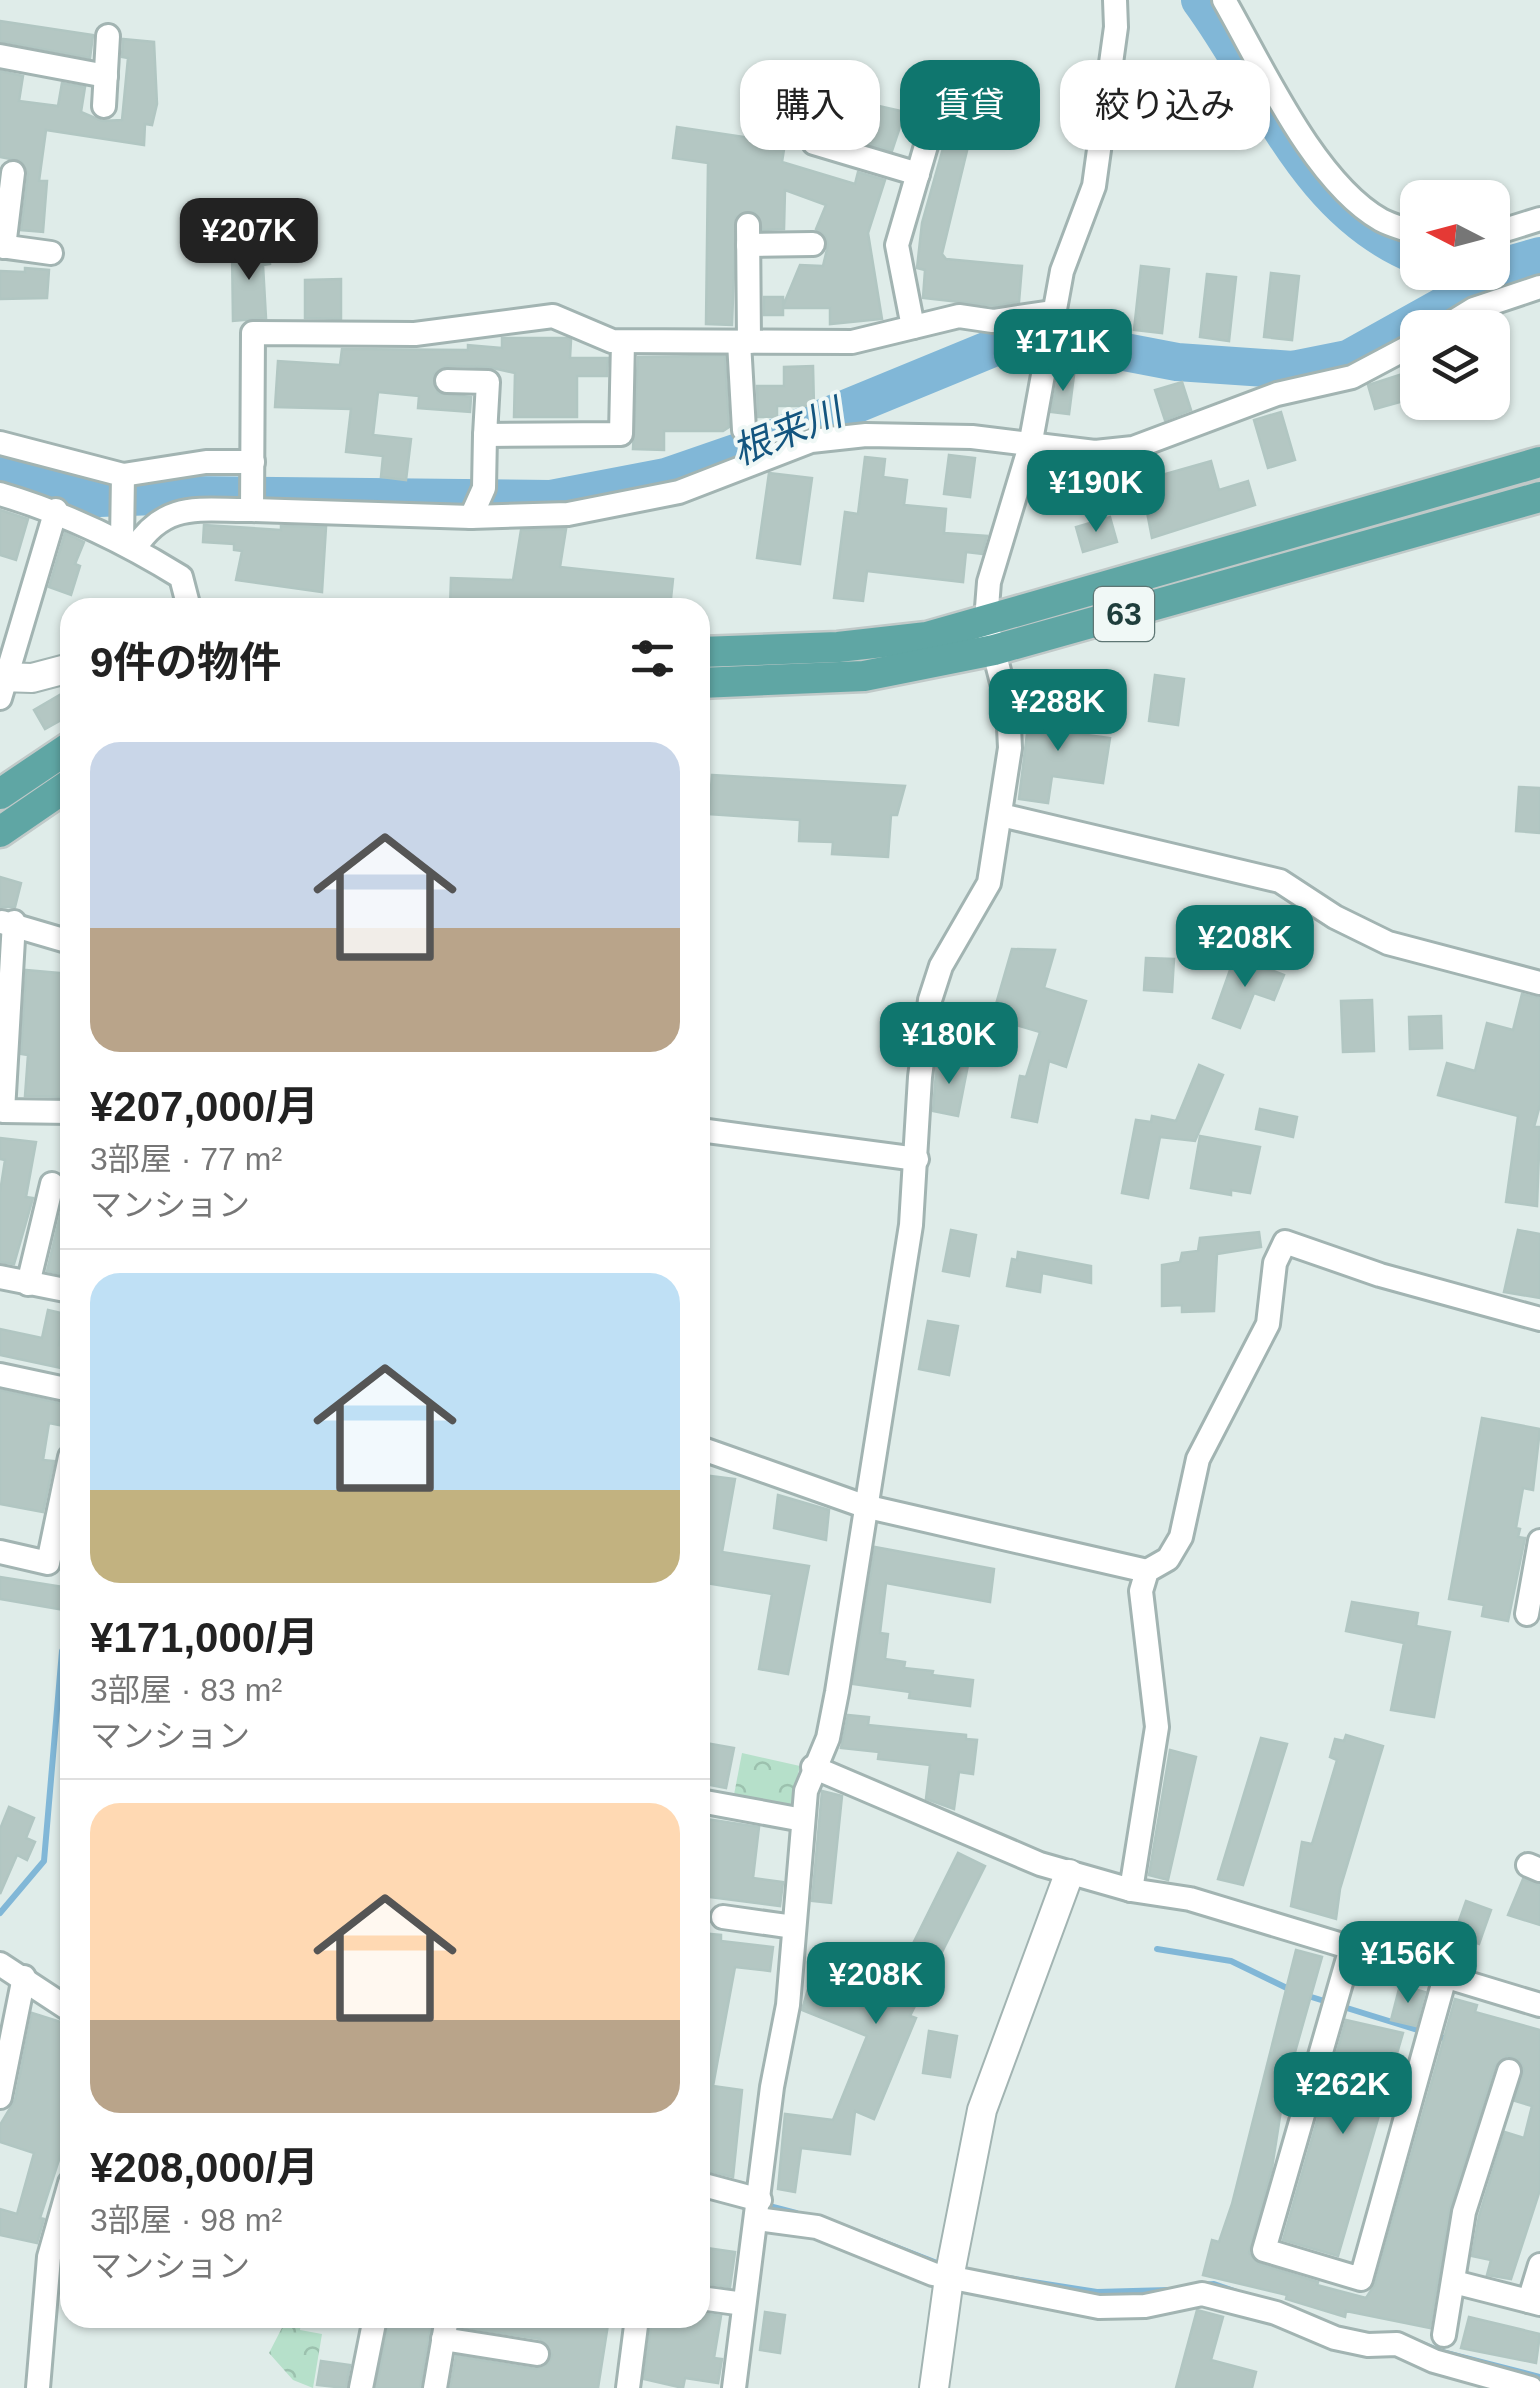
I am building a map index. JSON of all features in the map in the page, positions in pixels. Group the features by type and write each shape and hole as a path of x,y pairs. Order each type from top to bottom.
{"main road":[{"name":"63","path":"710,652 838,646 927,637 1540,462"},
{"name":"63","path":"710,682 864,676 994,650 1540,497"},
{"path":"0,794 60,753"},
{"path":"0,832 60,791"}],"street":[{"path":"734,2388 794,1927 803,1820 813,1767 831,1723 911,1225 920,1077 930,1000 941,966 990,884 1001,815 1010,748 1008,706 986,620 989,582 1030,446 1062,271 1094,186 1116,26 1115,0"},
{"path":"1224,0 1293,118 1331,172 1352,197 1381,219 1400,227"},
{"path":"104,106 108,36"},
{"path":"0,56 106,76"},
{"path":"835,150 918,174"},
{"path":"912,328 897,246 925,150"},
{"path":"12,173 2,246 51,253"},
{"path":"1510,228 1540,219"},
{"path":"744,430 748,235 813,244"},
{"path":"1474,310 1540,287"},
{"path":"252,510 254,332 415,334 553,316 623,342 852,342 960,316 993,322 1051,318"},
{"path":"485,435 620,434 623,342"},
{"path":"126,537 172,512 252,510 471,517 568,514 679,492 811,441 866,436 972,437 1095,452 1133,448 1277,394 1352,377 1400,352"},
{"path":"446,381 488,382 484,488 471,517"},
{"path":"0,443 123,478 206,462 253,462"},
{"path":"123,478 126,537"},
{"path":"0,494 126,537 182,577 187,598"},
{"path":"56,510 2,684 60,671"},
{"path":"1001,815 1280,881 1335,917 1388,943 1540,983"},
{"path":"60,939 7,922 3,1111 60,1112"},
{"path":"710,1131 917,1159"},
{"path":"28,1284 52,1184"},
{"path":"1131,1890 1156,1753 1140,1591 1148,1571 1168,1559 1181,1537 1198,1459 1268,1324 1275,1262 1285,1242 1380,1275 1540,1318"},
{"path":"0,1276 60,1289"},
{"path":"0,1375 60,1388"},
{"path":"710,1452 864,1506 1148,1571"},
{"path":"0,1552 48,1563 60,1505"},
{"path":"1526,1614 1540,1541"},
{"path":"813,1767 1069,1874 1190,1900 1540,2005"},
{"path":"710,1803 803,1820"},
{"path":"934,2388 949,2278 982,2110 1069,1874"},
{"path":"723,1917 794,1927"},
{"path":"1351,1948 1264,2250 1361,2279 1445,1977"},
{"path":"0,1964 60,2003"},
{"path":"0,2097 24,1977"},
{"path":"1444,2336 1464,2212 1509,2071"},
{"path":"710,2188 949,2278 1100,2307 1145,2306 1202,2294 1276,2313 1335,2338 1368,2345 1398,2344 1434,2361 1530,2388"},
{"path":"38,2388 49,2257 60,2218"},
{"path":"1454,2282 1535,2303 1540,2266"},
{"path":"710,2299 744,2304"},
{"path":"361,2388 373,2328"},
{"path":"435,2388 445,2328 537,2354"},
{"path":"628,2388 636,2328"}],"green space":[{"path":"742,1753 800,1766 789,1811 733,1800"},
{"path":"282,2328 322,2334 313,2388 293,2380 269,2353"}],"building":[{"path":"0,21 93,35 90,58 0,41"},
{"path":"123,39 154,42 157,104 152,125 145,124 144,145 46,130 39,181 47,181 43,232 21,230 28,174 21,161 0,157 0,71 23,76 19,101 58,106 62,83 85,87 81,112 102,121 122,120 128,58 122,57"},
{"path":"880,106 900,111 900,127 892,151 880,147"},
{"path":"677,127 740,136 740,150 784,150 782,162 855,184 858,172 885,180 868,233 882,319 830,324 830,308 783,308 783,315 764,315 764,297 783,297 783,306 800,265 823,266 828,245 816,229 826,205 785,190 784,229 763,230 754,212 736,217 732,325 706,324 708,163 673,158"},
{"path":"943,150 967,150 942,254 946,259 1022,266 1019,302 995,306 923,298 925,270 917,268 922,223"},
{"path":"269,246 270,264 263,265 266,318 233,321 232,249"},
{"path":"1141,266 1169,269 1162,333 1134,330"},
{"path":"25,268 49,270 47,298 0,299 0,271 25,272"},
{"path":"1271,273 1299,276 1292,340 1264,337"},
{"path":"1207,274 1236,277 1229,341 1200,337"},
{"path":"341,279 341,319 305,318 305,280"},
{"path":"502,338 567,338 571,340 570,358 608,358 607,376 577,376 577,417 514,417 515,373 488,367 446,366 434,374 438,393 471,397 470,412 418,408 419,396 378,392 373,435 411,439 406,480 381,477 383,456 346,452 351,409 275,407 278,361 340,365 342,349 468,350 468,345 502,348"},
{"path":"725,356 729,427 723,431 664,431 664,450 633,449 638,357"},
{"path":"813,366 814,406 777,406 777,417 758,417 757,386 784,386 784,367"},
{"path":"1059,373 1074,375 1069,414 1051,412"},
{"path":"1400,375 1400,402 1375,409 1368,385"},
{"path":"1182,382 1191,410 1165,420 1155,390"},
{"path":"1281,412 1295,460 1268,468 1254,420"},
{"path":"949,455 975,458 970,497 944,494"},
{"path":"865,457 885,459 883,477 907,480 904,505 946,509 944,533 987,536 982,554 966,552 963,582 867,571 863,601 834,598 845,512 858,514"},
{"path":"1211,461 1219,490 1248,481 1255,505 1152,538 1141,481"},
{"path":"769,473 812,478 800,564 757,558"},
{"path":"0,510 28,519 16,560 0,555"},
{"path":"1110,517 1117,542 1083,552 1076,527"},
{"path":"204,525 281,530 281,526 326,527 322,592 236,580 242,551 234,550 234,544 203,542"},
{"path":"566,529 560,567 673,579 671,598 450,598 451,578 513,580 521,530"},
{"path":"65,533 84,542 75,564 80,566 71,595 49,587"},
{"path":"1155,675 1184,679 1178,725 1149,721"},
{"path":"60,695 60,721 45,729 34,710"},
{"path":"1031,701 1060,705 1057,731 1110,738 1103,783 1052,776 1048,803 1019,799"},
{"path":"712,775 905,786 897,815 891,815 888,857 832,854 833,842 799,841 800,820 710,814"},
{"path":"1519,787 1540,788 1540,833 1516,831"},
{"path":"0,877 21,883 15,907 0,907"},
{"path":"1012,949 1055,950 1044,988 1086,1001 1066,1067 1049,1061 1037,1122 1012,1117 1020,1076 1026,1077 1040,1032 992,1018"},
{"path":"1235,956 1284,975 1274,1000 1254,993 1240,1028 1213,1018"},
{"path":"1146,958 1174,959 1172,992 1144,990"},
{"path":"26,970 60,973 60,1097 25,1096 28,1055 21,1054"},
{"path":"1522,994 1540,998 1540,1105 1534,1127 1540,1127 1537,1206 1506,1202 1518,1116 1438,1095 1447,1063 1475,1071 1487,1023 1513,1030"},
{"path":"1372,1000 1374,1051 1343,1052 1341,1001"},
{"path":"1441,1016 1442,1048 1410,1049 1409,1017"},
{"path":"937,1059 968,1065 958,1116 933,1111"},
{"path":"1199,1065 1223,1075 1195,1141 1160,1137 1148,1198 1122,1193 1136,1120 1151,1122 1152,1116 1176,1121"},
{"path":"1260,1109 1297,1117 1293,1137 1256,1129"},
{"path":"1200,1136 1260,1147 1250,1193 1231,1190 1231,1195 1191,1188"},
{"path":"0,1138 36,1142 26,1197 33,1198 14,1264 0,1262 0,1192 5,1160 0,1159"},
{"path":"60,1216 60,1274 47,1271"},
{"path":"951,1230 976,1235 969,1276 943,1271"},
{"path":"1518,1230 1540,1234 1540,1298 1504,1292"},
{"path":"1259,1232 1261,1247 1217,1254 1214,1311 1182,1312 1182,1305 1162,1306 1162,1265 1180,1262 1182,1253 1198,1251 1200,1238"},
{"path":"1018,1252 1091,1266 1091,1283 1042,1273 1040,1292 1007,1286 1012,1259 1017,1260"},
{"path":"48,1310 60,1313 60,1368 0,1355 0,1329 42,1338"},
{"path":"928,1321 958,1326 949,1375 919,1369"},
{"path":"0,1390 60,1403 60,1425 49,1423 43,1460 54,1461 43,1512 0,1504"},
{"path":"1482,1418 1540,1429 1533,1490 1523,1488 1516,1528 1520,1529 1518,1537 1525,1538 1508,1621 1482,1616 1484,1605 1449,1599"},
{"path":"710,1476 735,1479 722,1552 809,1566 788,1674 759,1669 772,1594 710,1584"},
{"path":"778,1495 829,1510 826,1540 774,1528"},
{"path":"875,1547 994,1569 990,1602 886,1583 880,1633 888,1634 885,1659 905,1662 904,1668 933,1671 932,1675 973,1680 970,1706 909,1698 910,1692 853,1684"},
{"path":"0,1577 60,1586 60,1609 0,1599"},
{"path":"1352,1602 1418,1613 1416,1626 1450,1632 1434,1717 1391,1710 1404,1643 1346,1631"},
{"path":"848,1715 869,1717 868,1725 966,1735 966,1739 977,1740 973,1774 959,1772 954,1809 926,1799 930,1765 878,1759 879,1752 841,1748"},
{"path":"1346,1735 1383,1746 1340,1889 1336,1919 1291,1906 1302,1842 1312,1844 1337,1760 1330,1757 1335,1739 1344,1741"},
{"path":"1261,1738 1287,1744 1243,1885 1218,1879"},
{"path":"710,1744 734,1748 726,1788 710,1785"},
{"path":"1170,1750 1196,1757 1168,1880 1149,1875"},
{"path":"822,1791 842,1796 831,1903 812,1901"},
{"path":"9,1807 34,1818 26,1838 35,1842 27,1860 17,1855 0,1894 0,1829"},
{"path":"710,1820 759,1827 753,1878 783,1882 780,1906 710,1897"},
{"path":"958,1853 985,1866 910,2016 916,2018 874,2119 855,2111 850,2154 801,2148 795,2192 778,2189 785,2114 833,2120 867,2036 802,2010 812,1975 883,2004"},
{"path":"1523,1879 1540,1885 1540,1925 1508,1915"},
{"path":"1466,1901 1491,1910 1479,1944 1454,1935"},
{"path":"710,1934 721,1935 721,1941 773,1947 770,1971 735,1967 713,2086 742,2090 733,2177 710,2171"},
{"path":"1296,1950 1322,1957 1284,2091 1272,2168 1249,2253 1259,2264 1318,2282 1317,2285 1366,2298 1375,2284 1455,1999 1477,2005 1475,2012 1540,2030 1540,2190 1511,2279 1487,2275 1491,2260 1472,2256 1479,2216 1505,2132 1524,2138 1532,2106 1515,2101 1524,2069 1519,2060 1507,2056 1495,2066 1450,2208 1430,2328 1346,2311 1345,2317 1286,2299 1287,2295 1203,2275 1212,2240 1219,2242 1232,2204"},
{"path":"1400,1985 1425,1992 1416,2026 1391,2020"},
{"path":"32,2013 60,2022 60,2157 40,2218 44,2219 37,2243 0,2235 0,2209 17,2214 34,2153 0,2142 0,2125 15,2100"},
{"path":"1346,2020 1403,2033 1338,2256 1283,2240"},
{"path":"929,2031 957,2036 950,2077 923,2073"},
{"path":"710,2248 735,2252 730,2287 710,2284"},
{"path":"1197,2310 1223,2317 1211,2360 1256,2372 1252,2388 1176,2388"},
{"path":"765,2312 785,2315 780,2353 760,2350"},
{"path":"710,2314 721,2316 714,2358 722,2359 718,2383 685,2378 683,2388 644,2379 651,2328 710,2328"},
{"path":"1469,2317 1540,2334 1536,2363 1461,2348"},
{"path":"388,2328 430,2328 420,2388 376,2388"},
{"path":"468,2328 607,2328 598,2388 450,2388 456,2356 536,2369 548,2364 552,2355 540,2339"},
{"path":"321,2361 350,2365 346,2388 317,2385"}],"waterway":[{"path":"1200,0 1317,179 1346,210 1400,247"},
{"name":"根来川","path":"0,468 99,498 186,495 551,499 666,477 750,448 1015,339 1067,341 1177,362 1293,370 1348,359 1461,296 1505,266 1540,256"},
{"path":"0,1913 44,1861 60,1674"},
{"path":"1157,1949 1231,1961 1293,1991"},
{"path":"1305,1995 1450,2040"},
{"path":"773,2207 796,2213"},
{"path":"837,2224 942,2265"},
{"path":"1008,2278 1097,2292 1169,2290"},
{"path":"1201,2285 1214,2284 1237,2292"},
{"path":"1398,2334 1442,2352 1540,2377"}]}
